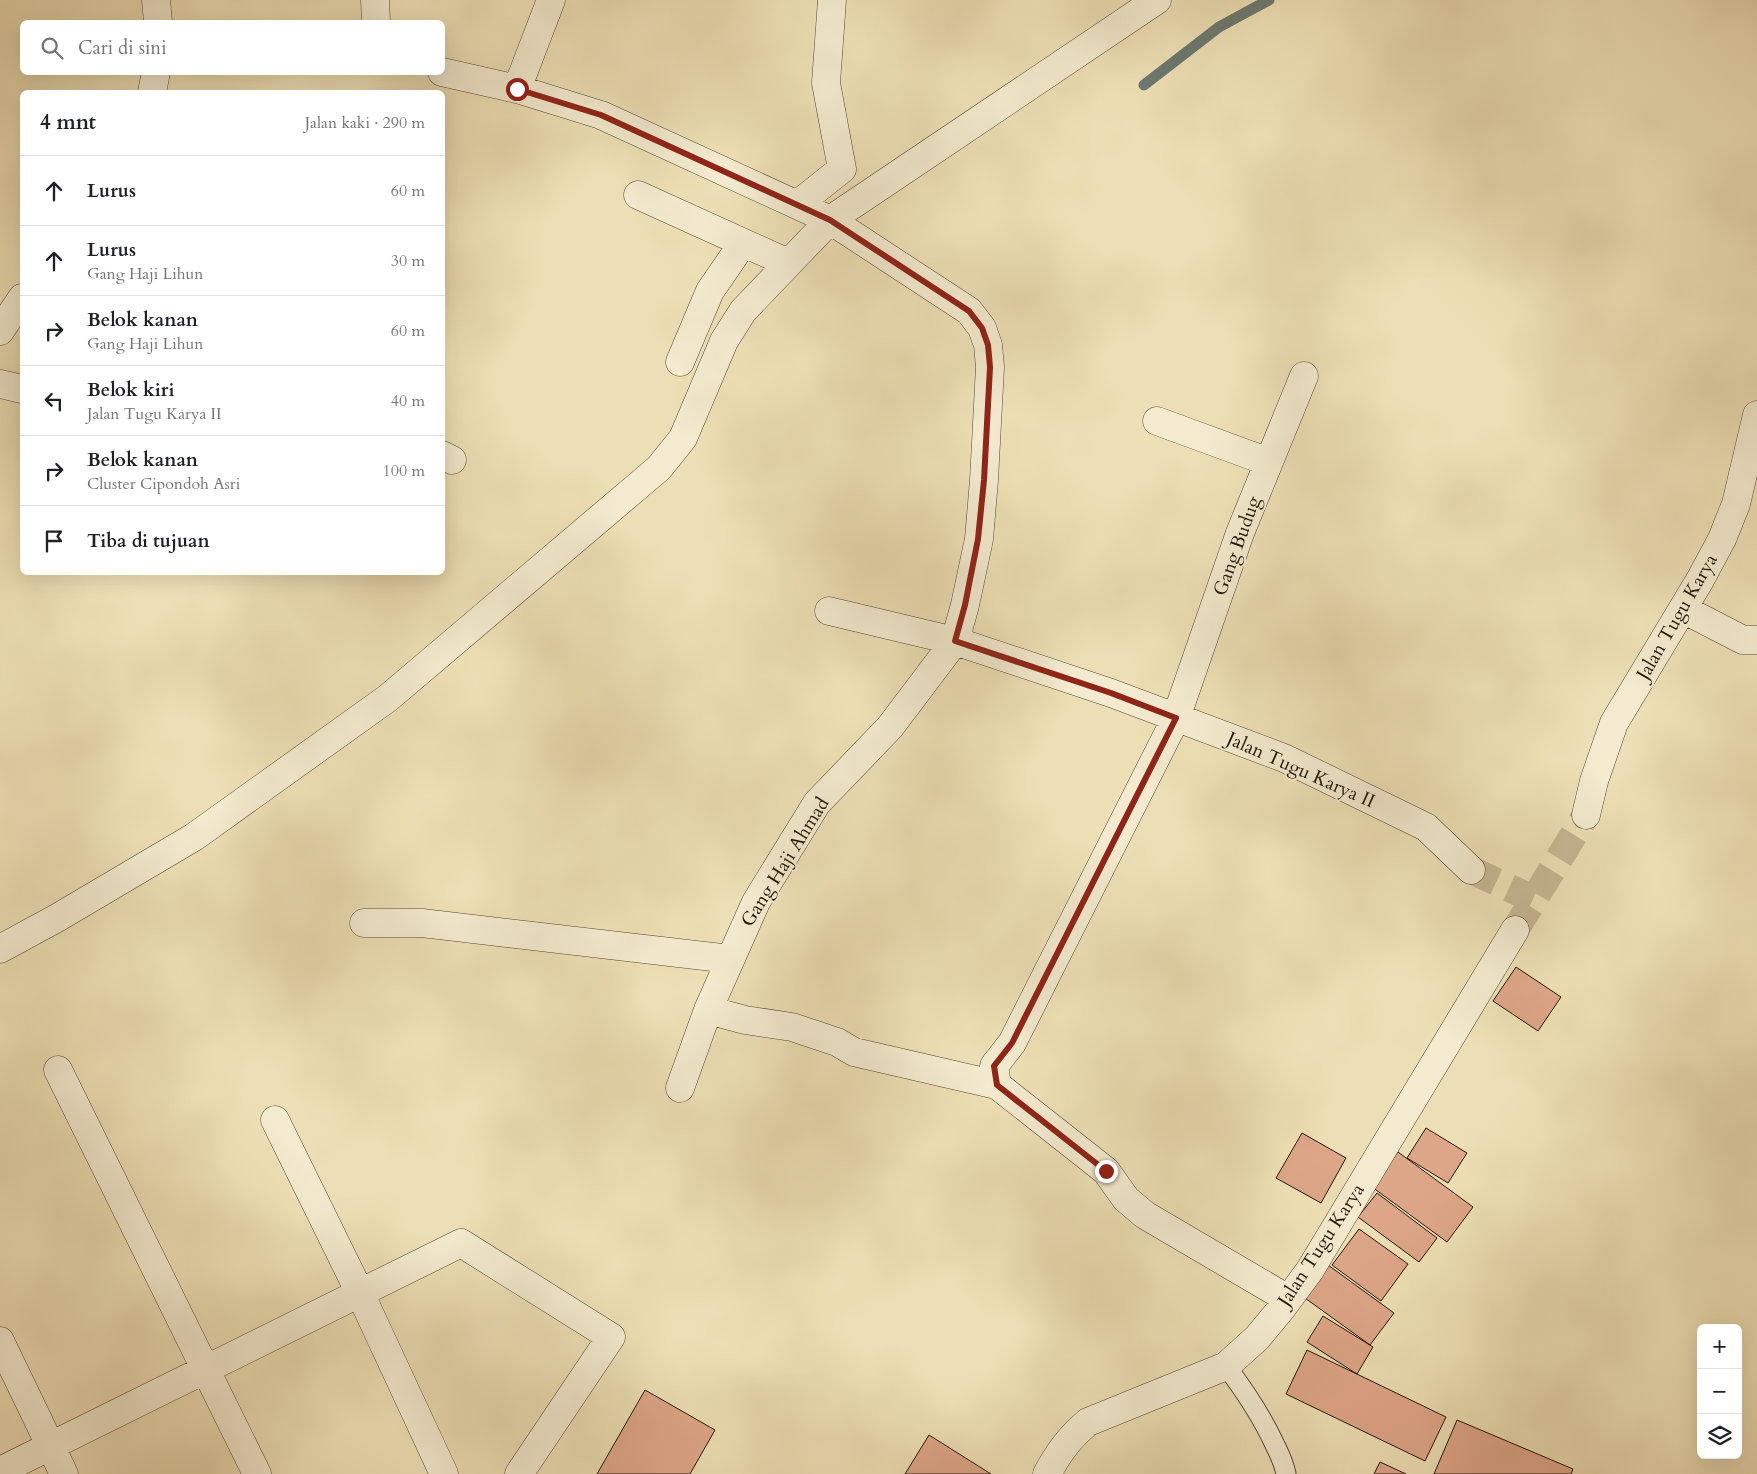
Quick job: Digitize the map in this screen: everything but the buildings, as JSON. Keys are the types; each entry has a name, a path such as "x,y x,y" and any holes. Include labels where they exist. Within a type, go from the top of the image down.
{"street":[{"path":"156,0 158,20"},
{"path":"375,0 376,20"},
{"path":"517,89 551,0"},
{"path":"798,204 842,168 826,83 832,0"},
{"path":"0,949 57,918 194,837 388,698 659,468 684,438 724,341 743,311 830,220 1157,0"},
{"path":"445,73 517,89 601,115 798,204 830,220 969,311 982,328 988,345 990,367 984,480 978,539 965,605 955,641"},
{"path":"152,90 155,75"},
{"path":"638,195 788,263"},
{"path":"680,362 710,291 743,243"},
{"path":"0,331 20,301"},
{"name":"Gang Budug","path":"997,1085 994,1066 1012,1043 1176,718 1240,533 1304,376"},
{"path":"0,384 20,389"},
{"name":"Jalan Tugu Karya","path":"1586,815 1594,781 1614,723 1700,580 1726,530 1736,504 1757,414"},
{"path":"1157,421 1269,462"},
{"path":"1683,609 1743,640 1757,640"},
{"name":"Jalan Tugu Karya II","path":"829,610 955,641 1111,693 1284,758 1426,827 1471,870"},
{"name":"Gang Haji Ahmad","path":"680,1088 708,1010 756,902 817,803 890,727 955,641"},
{"path":"364,923 422,923 730,959"},
{"name":"Jalan Tugu Karya","path":"1048,1474 1056,1456 1070,1437 1088,1422 1226,1366 1257,1338 1310,1270 1515,930"},
{"path":"708,1010 745,1020 792,1027 837,1042 854,1052 997,1085 1106,1171 1126,1199 1145,1216 1288,1299"},
{"path":"58,1070 257,1474"},
{"path":"275,1120 360,1293 444,1474"},
{"path":"0,1471 461,1243 611,1337 519,1474"},
{"path":"0,1341 64,1474"}],"lane":[{"path":"1226,1366 1241,1384 1264,1423 1285,1465 1286,1474"}],"waterway":[{"path":"1144,85 1219,27 1269,0"}],"tunnel":[{"path":"1515,930 1586,815"},
{"path":"1471,870 1533,899"}],"route":[{"path":"517,89 601,115 830,220 969,311 982,328 988,345 990,367 984,480 978,539 965,605 955,641 1111,693 1176,718 1012,1043 994,1066 997,1085 1106,1171"}]}
